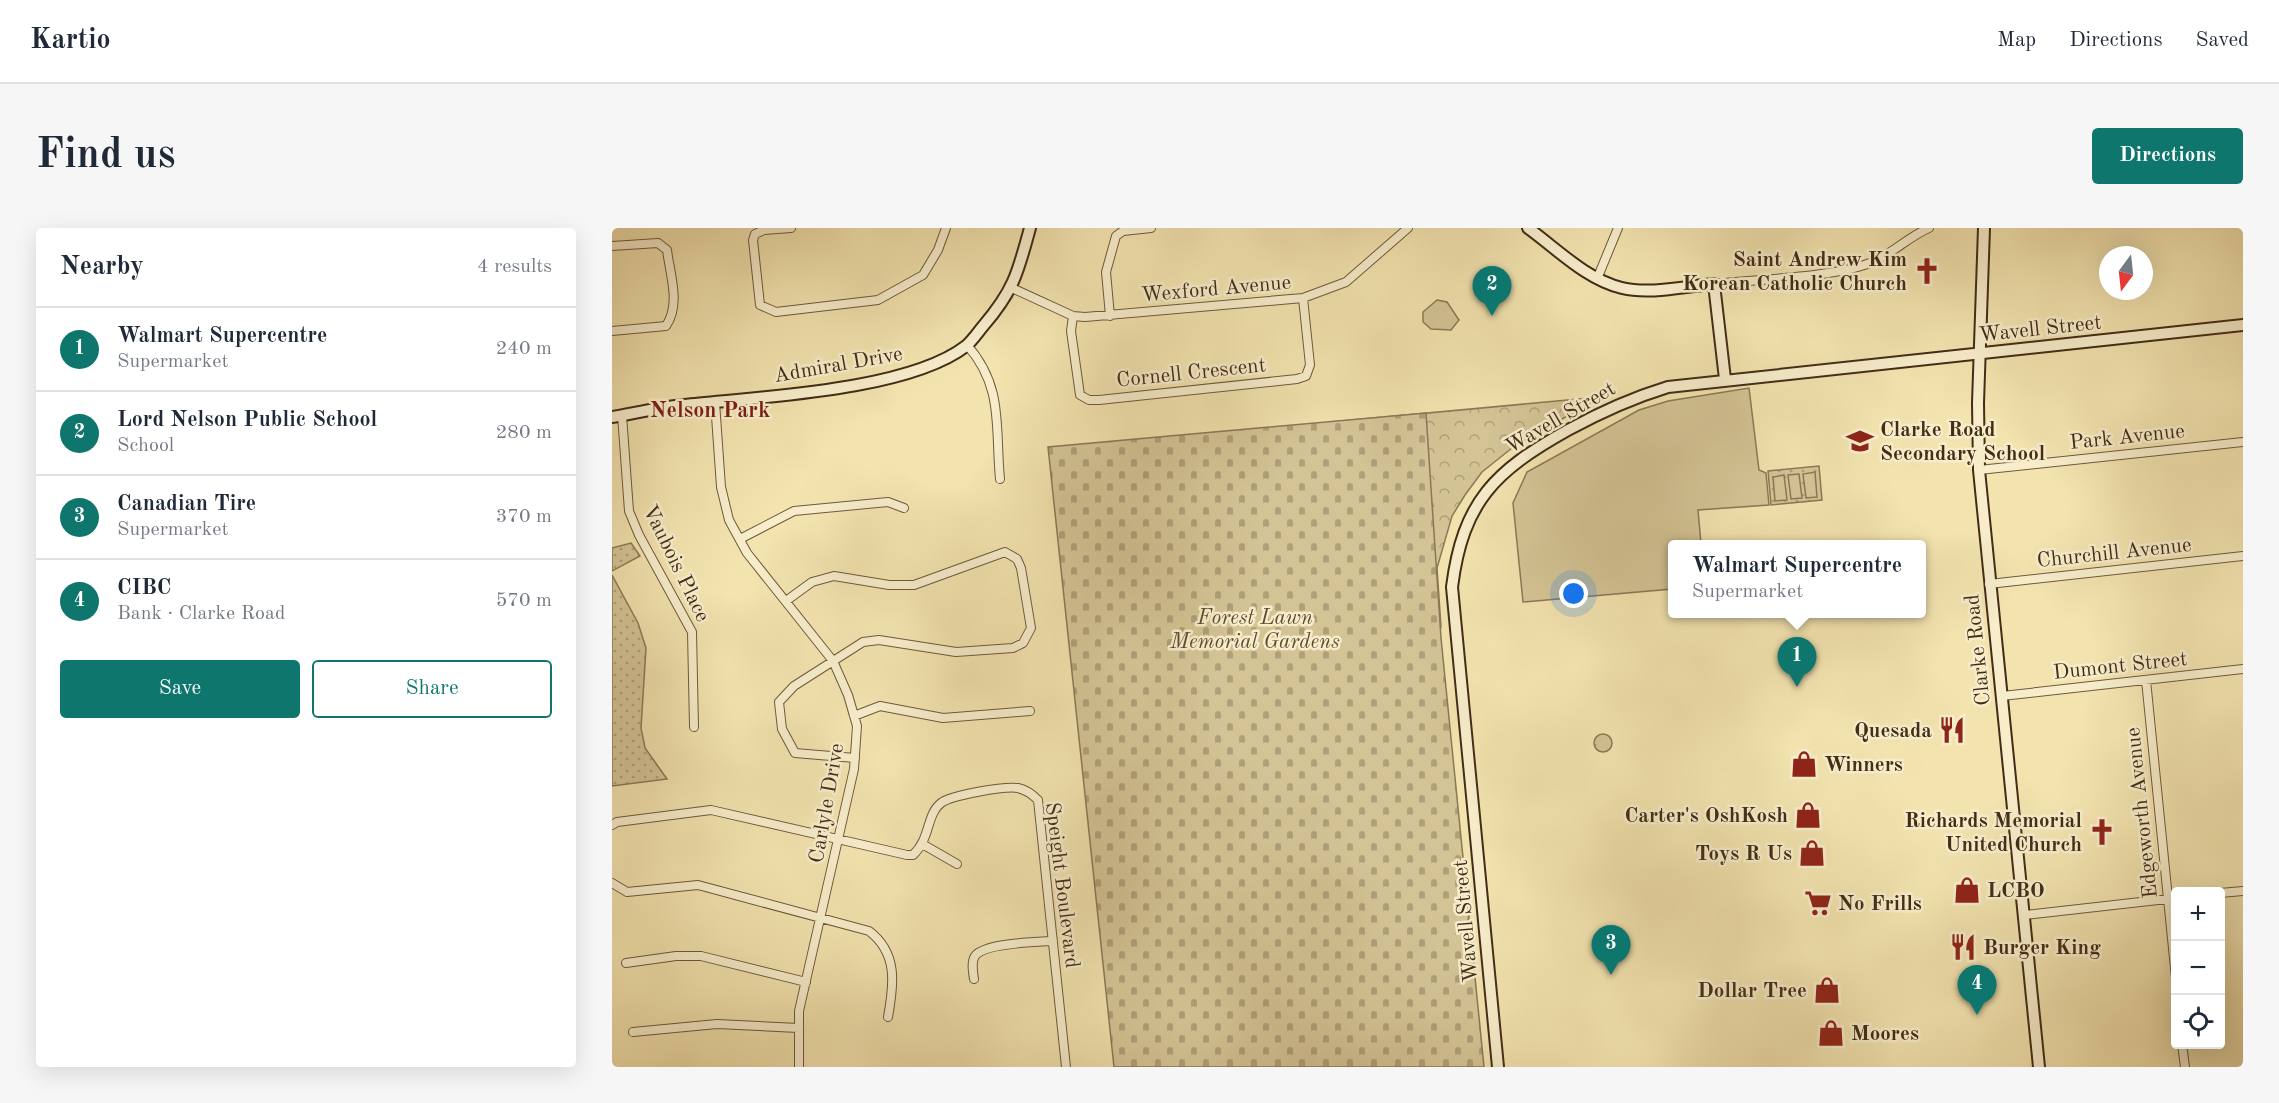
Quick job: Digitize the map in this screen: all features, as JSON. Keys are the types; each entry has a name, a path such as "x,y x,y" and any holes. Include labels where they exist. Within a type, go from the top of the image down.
{"street":[{"path":"790,228 764,230 755,234 753,240 760,304 776,312 878,300 887,296 923,275 938,250 946,228"},
{"name":"Admiral Drive","path":"617,416 894,378 933,364 967,345 1005,300 1012,288 1030,228"},
{"path":"1110,316 1106,272 1116,236 1123,231 1151,228"},
{"name":"Wexford Avenue","path":"1012,288 1073,316 1110,316 1303,298 1346,282 1408,228"},
{"path":"1528,228 1597,279 1622,289 1639,291 1844,270 1872,262 1913,235 1929,228"},
{"path":"1597,279 1615,241 1618,228"},
{"name":"Clarke Road","path":"1984,228 1979,355 1979,470 2039,1067"},
{"path":"612,246 658,243 666,250 674,301 673,315 666,326 612,331"},
{"path":"1714,284 1725,379"},
{"name":"Cornell Crescent","path":"1073,316 1071,331 1080,395 1089,400 1099,400 1297,379 1306,376 1310,366 1303,298"},
{"name":"Wavell Street","path":"1498,1067 1453,620 1452,586 1462,535 1474,509 1494,480 1518,460 1548,442 1633,397 1668,387 1725,379 1979,355 2243,325"},
{"path":"967,345 979,359 995,394 1000,479"},
{"name":"Carlyle Drive","path":"715,402 722,487 729,520 747,553 833,662 848,695 857,726 855,758 840,840 799,1011 799,1067"},
{"name":"Vaubois Place","path":"617,416 629,511 639,535 692,632 694,727"},
{"name":"Park Avenue","path":"1979,470 2243,442"},
{"path":"740,539 794,511 888,501 904,508"},
{"path":"786,601 812,582 834,576 889,585 914,585 1005,552 1017,559 1031,628 1023,644 1013,648 956,652 872,640 864,642 794,686 778,702 782,729 795,753 855,758"},
{"name":"Churchill Avenue","path":"1989,584 2243,556"},
{"name":"Dumont Street","path":"2002,696 2243,669"},
{"name":"Edgeworth Avenue","path":"2146,680 2171,898"},
{"path":"854,716 880,706 943,718 1030,711"},
{"name":"Speight Boulevard","path":"924,844 934,812 951,797 1017,788 1030,791 1038,800 1066,1067"},
{"path":"612,825 617,822 711,810 907,855 914,855 924,844 957,864"},
{"path":"612,883 614,887 627,892 698,885 869,931 881,941 890,956 893,979 888,1017"},
{"path":"2225,893 2243,891"},
{"path":"2025,915 2171,898"},
{"path":"974,979 973,961 976,954 987,947 1053,940"},
{"path":"626,963 676,956 701,956 806,981"},
{"path":"633,1032 717,1024 798,1028"},
{"path":"2183,1049 2185,1067"}],"green space":[{"path":"1437,300 1447,302 1459,320 1451,330 1431,329 1423,322 1423,312"},
{"path":"1749,388 1759,470 1766,473 1769,505 1698,510 1701,540 1668,540 1668,589 1523,602 1513,503 1527,472 1639,410 1668,401"},
{"path":"1600,397 1512,448 1482,472 1452,516 1437,568 1441,627 1412,630 1331,422"},
{"name":"Forest Lawn Memorial Gardens","path":"1426,413 1441,638 1484,1067 1114,1067 1048,447"},
{"path":"1819,466 1822,500 1771,505 1768,471"},
{"path":"1815,472 1817,497 1806,498 1803,474"},
{"path":"1799,474 1802,498 1791,499 1788,475"},
{"path":"1784,475 1787,500 1775,501 1773,477"},
{"path":"631,543 640,556 612,571 612,548"},
{"path":"612,575 638,623 646,648 641,728 645,748 667,779 612,786"},
{"path":"1603,734 1609,737 1612,743 1609,749 1603,752 1597,749 1594,743 1597,737"}],"place":[{"name":"Saint Andrew Kim Korean Catholic Church","path":"1927,271"},
{"name":"Lord Nelson Public School","path":"1492,316"},
{"name":"Clarke Road Secondary School","path":"1860,441"},
{"name":"Walmart Supercentre","path":"1797,687"},
{"name":"Quesada","path":"1952,730"},
{"name":"Winners","path":"1804,764"},
{"name":"Carter's OshKosh","path":"1808,815"},
{"name":"Richards Memorial United Church","path":"2102,832"},
{"name":"Toys R Us","path":"1812,853"},
{"name":"LCBO","path":"1967,890"},
{"name":"No Frills","path":"1818,903"},
{"name":"Burger King","path":"1963,947"},
{"name":"Canadian Tire","path":"1611,975"},
{"name":"Dollar Tree","path":"1827,990"},
{"name":"CIBC","path":"1977,1015"},
{"name":"Moores","path":"1831,1033"}],"district":[{"name":"Nelson Park","path":"710,409"}]}
